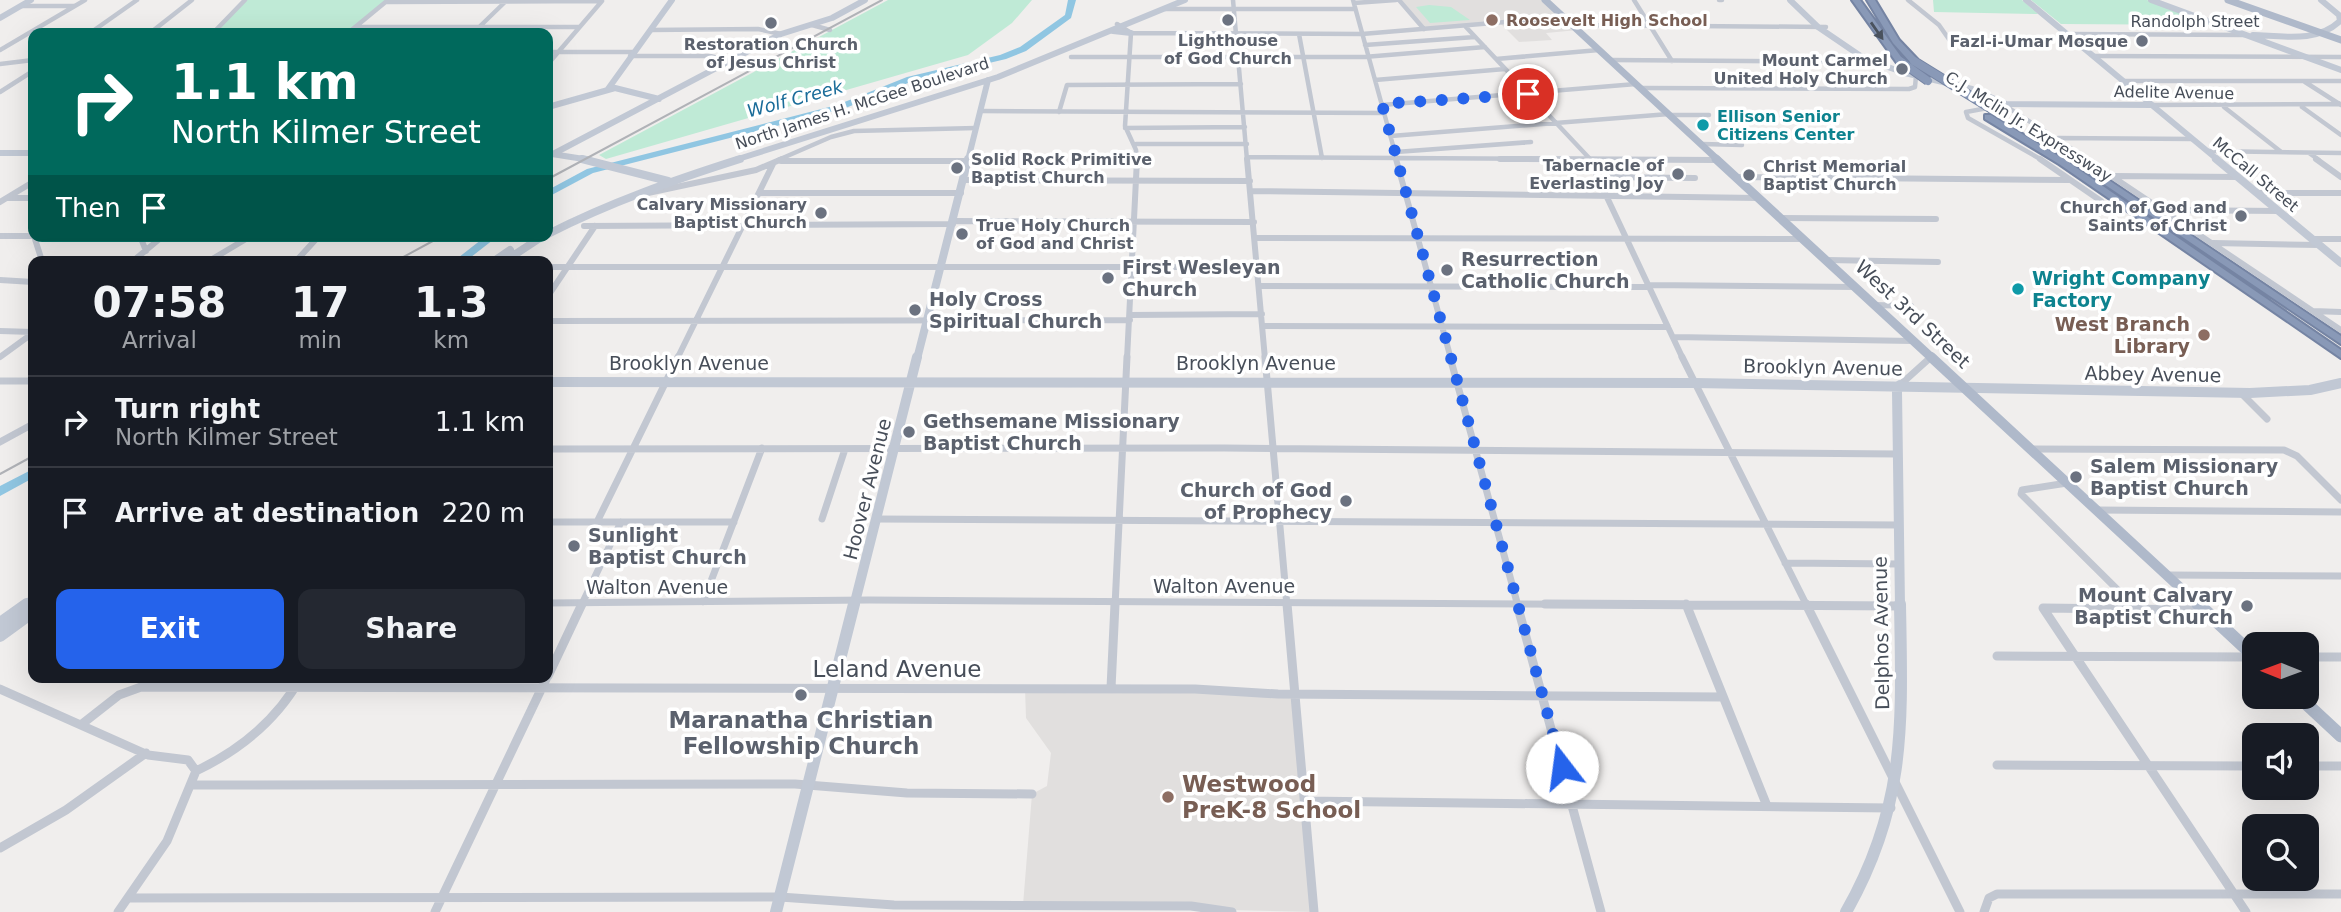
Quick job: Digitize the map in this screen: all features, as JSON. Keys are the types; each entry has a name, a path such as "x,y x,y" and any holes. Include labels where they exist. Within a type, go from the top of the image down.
{"highway":[{"name":"C.J. Mclin Jr. Expressway","path":"1856,0 1900,61 2055,157 2341,355"},
{"name":"C.J. Mclin Jr. Expressway","path":"1871,0 1896,41 1914,61 2059,149 2341,341"},
{"path":"2209,264 2238,277 2341,348"}],"main road":[{"name":"West 3rd Street","path":"1545,0 2242,646"},
{"path":"2228,0 2341,40"},
{"path":"2312,709 2341,736"}],"street":[{"path":"0,18 31,0"},
{"path":"38,28 85,0"},
{"path":"97,28 137,0"},
{"path":"156,28 192,0"},
{"path":"218,28 245,0"},
{"path":"608,89 672,0"},
{"path":"553,153 781,34 812,26 864,0"},
{"name":"North James H. McGee Boulevard","path":"553,231 603,206 668,181 970,86 1175,0"},
{"name":"North James H. McGee Boulevard","path":"553,225 659,178 986,78 1185,0"},
{"path":"1233,0 1314,912"},
{"path":"1294,0 1296,9"},
{"path":"1165,9 1296,9 1398,0 1424,29"},
{"path":"1634,0 1672,61"},
{"path":"1790,0 1818,27 1871,62 1972,89 2006,104 2341,330"},
{"path":"1799,0 1826,27 1884,66"},
{"path":"1908,0 1939,25 1953,45"},
{"name":"McCall Street","path":"2026,0 2341,263"},
{"path":"2151,0 2341,71"},
{"path":"2321,0 2337,13 2340,24 2321,33"},
{"path":"354,28 388,1 601,1"},
{"path":"553,57 601,1"},
{"path":"479,28 505,2"},
{"path":"1354,4 1408,194 1601,912"},
{"path":"21,6 75,6"},
{"path":"1109,32 1362,34 1564,18"},
{"path":"357,26 580,25"},
{"path":"1119,25 1130,33"},
{"path":"1572,25 1826,27"},
{"path":"812,26 830,30"},
{"path":"1465,26 1590,160 1600,177 1695,383 1960,912"},
{"path":"650,30 755,29 781,34"},
{"path":"1111,688 1136,181 1136,144 1125,128 1130,33"},
{"name":"Randolph Street","path":"2068,34 2321,33"},
{"path":"0,50 28,34"},
{"path":"1299,34 1322,158"},
{"path":"1366,45 1475,37"},
{"path":"1071,57 1369,57 1485,47"},
{"path":"1496,59 1599,50"},
{"path":"553,52 710,56 731,61"},
{"path":"2094,56 2341,57"},
{"path":"1611,60 1871,62"},
{"path":"0,64 28,61"},
{"path":"1375,80 1505,69"},
{"path":"0,92 28,74"},
{"path":"1382,104 1638,86 1909,89 1915,87 1916,76"},
{"name":"Hoover Avenue","path":"776,912 954,223 986,89 986,78"},
{"path":"2122,80 2341,81"},
{"path":"2305,81 2341,105"},
{"path":"1059,112 1065,86 1241,84"},
{"path":"970,86 986,89"},
{"path":"553,105 608,89 623,89 659,99"},
{"path":"2006,104 1971,110 1965,114 2101,201"},
{"name":"Adelite Avenue","path":"2006,104 2301,107 2341,105"},
{"path":"2223,106 2281,152"},
{"path":"2301,107 2341,135"},
{"path":"980,111 1385,113"},
{"path":"1391,135 1669,114 1709,115"},
{"path":"1125,128 1245,127"},
{"path":"646,194 733,176 776,162 831,137 854,131 976,128"},
{"path":"2057,138 2193,139"},
{"path":"1397,156 1531,142"},
{"path":"1136,144 1247,144"},
{"path":"1702,144 1742,145"},
{"path":"2207,151 2341,153"},
{"path":"2308,152 2341,177"},
{"path":"0,153 28,153"},
{"path":"553,156 599,162 668,181"},
{"path":"1248,157 1718,160"},
{"path":"776,162 969,161"},
{"path":"597,522 776,162"},
{"path":"2112,176 2238,177"},
{"path":"1600,177 1695,178"},
{"path":"1737,177 2070,180"},
{"path":"964,180 1250,181"},
{"path":"8,198 28,185"},
{"path":"1251,191 1759,198"},
{"path":"2257,192 2341,193"},
{"path":"760,193 961,193"},
{"path":"0,200 28,198"},
{"path":"2163,210 2279,211"},
{"path":"1781,218 1936,219"},
{"path":"584,226 1254,222"},
{"path":"553,289 595,226"},
{"path":"0,236 28,236"},
{"path":"1255,238 1804,239"},
{"path":"2213,243 2316,242 2341,239"},
{"path":"142,242 146,251"},
{"path":"140,256 156,242"},
{"path":"217,256 241,242"},
{"path":"301,256 313,242"},
{"path":"501,256 522,242"},
{"path":"513,256 534,242"},
{"path":"1827,260 1938,261"},
{"path":"553,267 1258,267"},
{"path":"0,280 28,282"},
{"path":"1260,286 1856,287"},
{"path":"1875,305 1911,306"},
{"path":"2312,311 2341,312"},
{"path":"553,321 1262,314"},
{"path":"1263,326 1668,327"},
{"path":"0,331 28,333"},
{"path":"0,357 28,337"},
{"path":"1673,337 1914,341"},
{"path":"1900,385 1931,357"},
{"name":"Brooklyn Avenue","path":"553,382 1126,380 1695,383 1964,388"},
{"path":"0,381 28,381"},
{"name":"Abbey Avenue","path":"1964,388 2240,393 2298,391 2341,383"},
{"name":"Delphos Avenue","path":"1846,912 1864,880 1891,808 1902,743 1897,454 1897,391 1900,385"},
{"path":"2240,393 2267,419"},
{"path":"0,442 28,427"},
{"path":"703,603 762,448"},
{"path":"553,449 1273,448 1897,454"},
{"path":"822,519 845,449"},
{"path":"2031,449 2289,451 2341,500"},
{"path":"2068,483 2022,490 2021,494 2137,609"},
{"path":"2096,510 2341,512"},
{"path":"877,519 1899,525"},
{"path":"553,522 734,522"},
{"path":"553,664 621,522"},
{"path":"1785,563 1899,564"},
{"path":"2167,575 2341,576"},
{"name":"Walton Avenue","path":"553,603 1115,601 1900,606"},
{"path":"0,623 28,603"},
{"path":"1686,604 1767,806"},
{"path":"2204,610 2043,607 2246,912"},
{"path":"0,636 28,616"},
{"path":"1997,656 2242,657"},
{"path":"2319,657 2341,657"},
{"path":"196,771 210,765 255,732 297,683"},
{"path":"435,912 544,683"},
{"name":"Leland Avenue","path":"82,724 119,695 141,687 1111,688 1295,693 1723,697"},
{"path":"0,689 145,753 188,760 196,771"},
{"path":"0,848 66,810 145,753"},
{"path":"1997,765 2242,766"},
{"path":"2319,766 2341,766"},
{"path":"118,912 167,841 196,771"},
{"path":"192,785 809,785 907,793 1032,794"},
{"path":"1304,801 1891,808"},
{"path":"1984,912 1989,898 1997,894 2341,894"},
{"path":"128,898 780,897 894,905 1100,909 1191,906 1232,912"}],"shaded area":[{"name":"Roosevelt High School","path":"1399,0 1545,0 1578,30 1546,33 1552,40 1519,42 1500,23 1424,29"},
{"name":"Westwood PreK-8 School","path":"1025,688 1295,693 1314,912 1023,905 1032,794 1047,786 1051,753 1026,718"}],"green space":[{"path":"245,0 389,0 354,28 218,28"},
{"path":"888,0 1032,0 1012,23 968,55 606,159 599,155"},
{"path":"1933,0 2022,0 2038,14 1934,12"},
{"path":"2031,0 2147,0 2214,25 2061,24"},
{"path":"1416,7 1451,7 1470,20 1430,23"}],"waterway":[{"name":"Wolf Creek","path":"553,191 590,171 840,107 910,79 1003,57 1023,49 1068,16 1072,0"},
{"name":"Wolf Creek","path":"466,256 485,242"},
{"name":"Wolf Creek","path":"0,492 28,476"}],"railway":[{"path":"553,176 882,0"},
{"path":"405,256 431,242"},
{"path":"0,474 28,459"}],"place":[{"name":"Lighthouse of God Church","path":"1228,20"},
{"name":"Roosevelt High School","path":"1492,20"},
{"name":"Restoration Church of Jesus Christ","path":"771,23"},
{"name":"Fazl-i-Umar Mosque","path":"2142,41"},
{"name":"Mount Carmel United Holy Church","path":"1902,69"},
{"name":"Ellison Senior Citizens Center","path":"1703,125"},
{"name":"Solid Rock Primitive Baptist Church","path":"957,168"},
{"name":"Tabernacle of Everlasting Joy","path":"1678,174"},
{"name":"Christ Memorial Baptist Church","path":"1749,175"},
{"name":"Calvary Missionary Baptist Church","path":"821,213"},
{"name":"Church of God and Saints of Christ","path":"2241,216"},
{"name":"True Holy Church of God and Christ","path":"962,234"},
{"name":"Resurrection Catholic Church","path":"1447,270"},
{"name":"First Wesleyan Church","path":"1108,278"},
{"name":"Wright Company Factory","path":"2018,289"},
{"name":"Holy Cross Spiritual Church","path":"915,310"},
{"name":"West Branch Library","path":"2204,335"},
{"name":"Gethsemane Missionary Baptist Church","path":"909,432"},
{"name":"Salem Missionary Baptist Church","path":"2076,477"},
{"name":"Church of God of Prophecy","path":"1346,501"},
{"name":"Sunlight Baptist Church","path":"574,546"},
{"name":"Mount Calvary Baptist Church","path":"2247,606"},
{"name":"Maranatha Christian Fellowship Church","path":"801,695"},
{"name":"Westwood PreK-8 School","path":"1168,797"}],"route":[{"path":"1528,94 1382,104 1562,767"}]}
